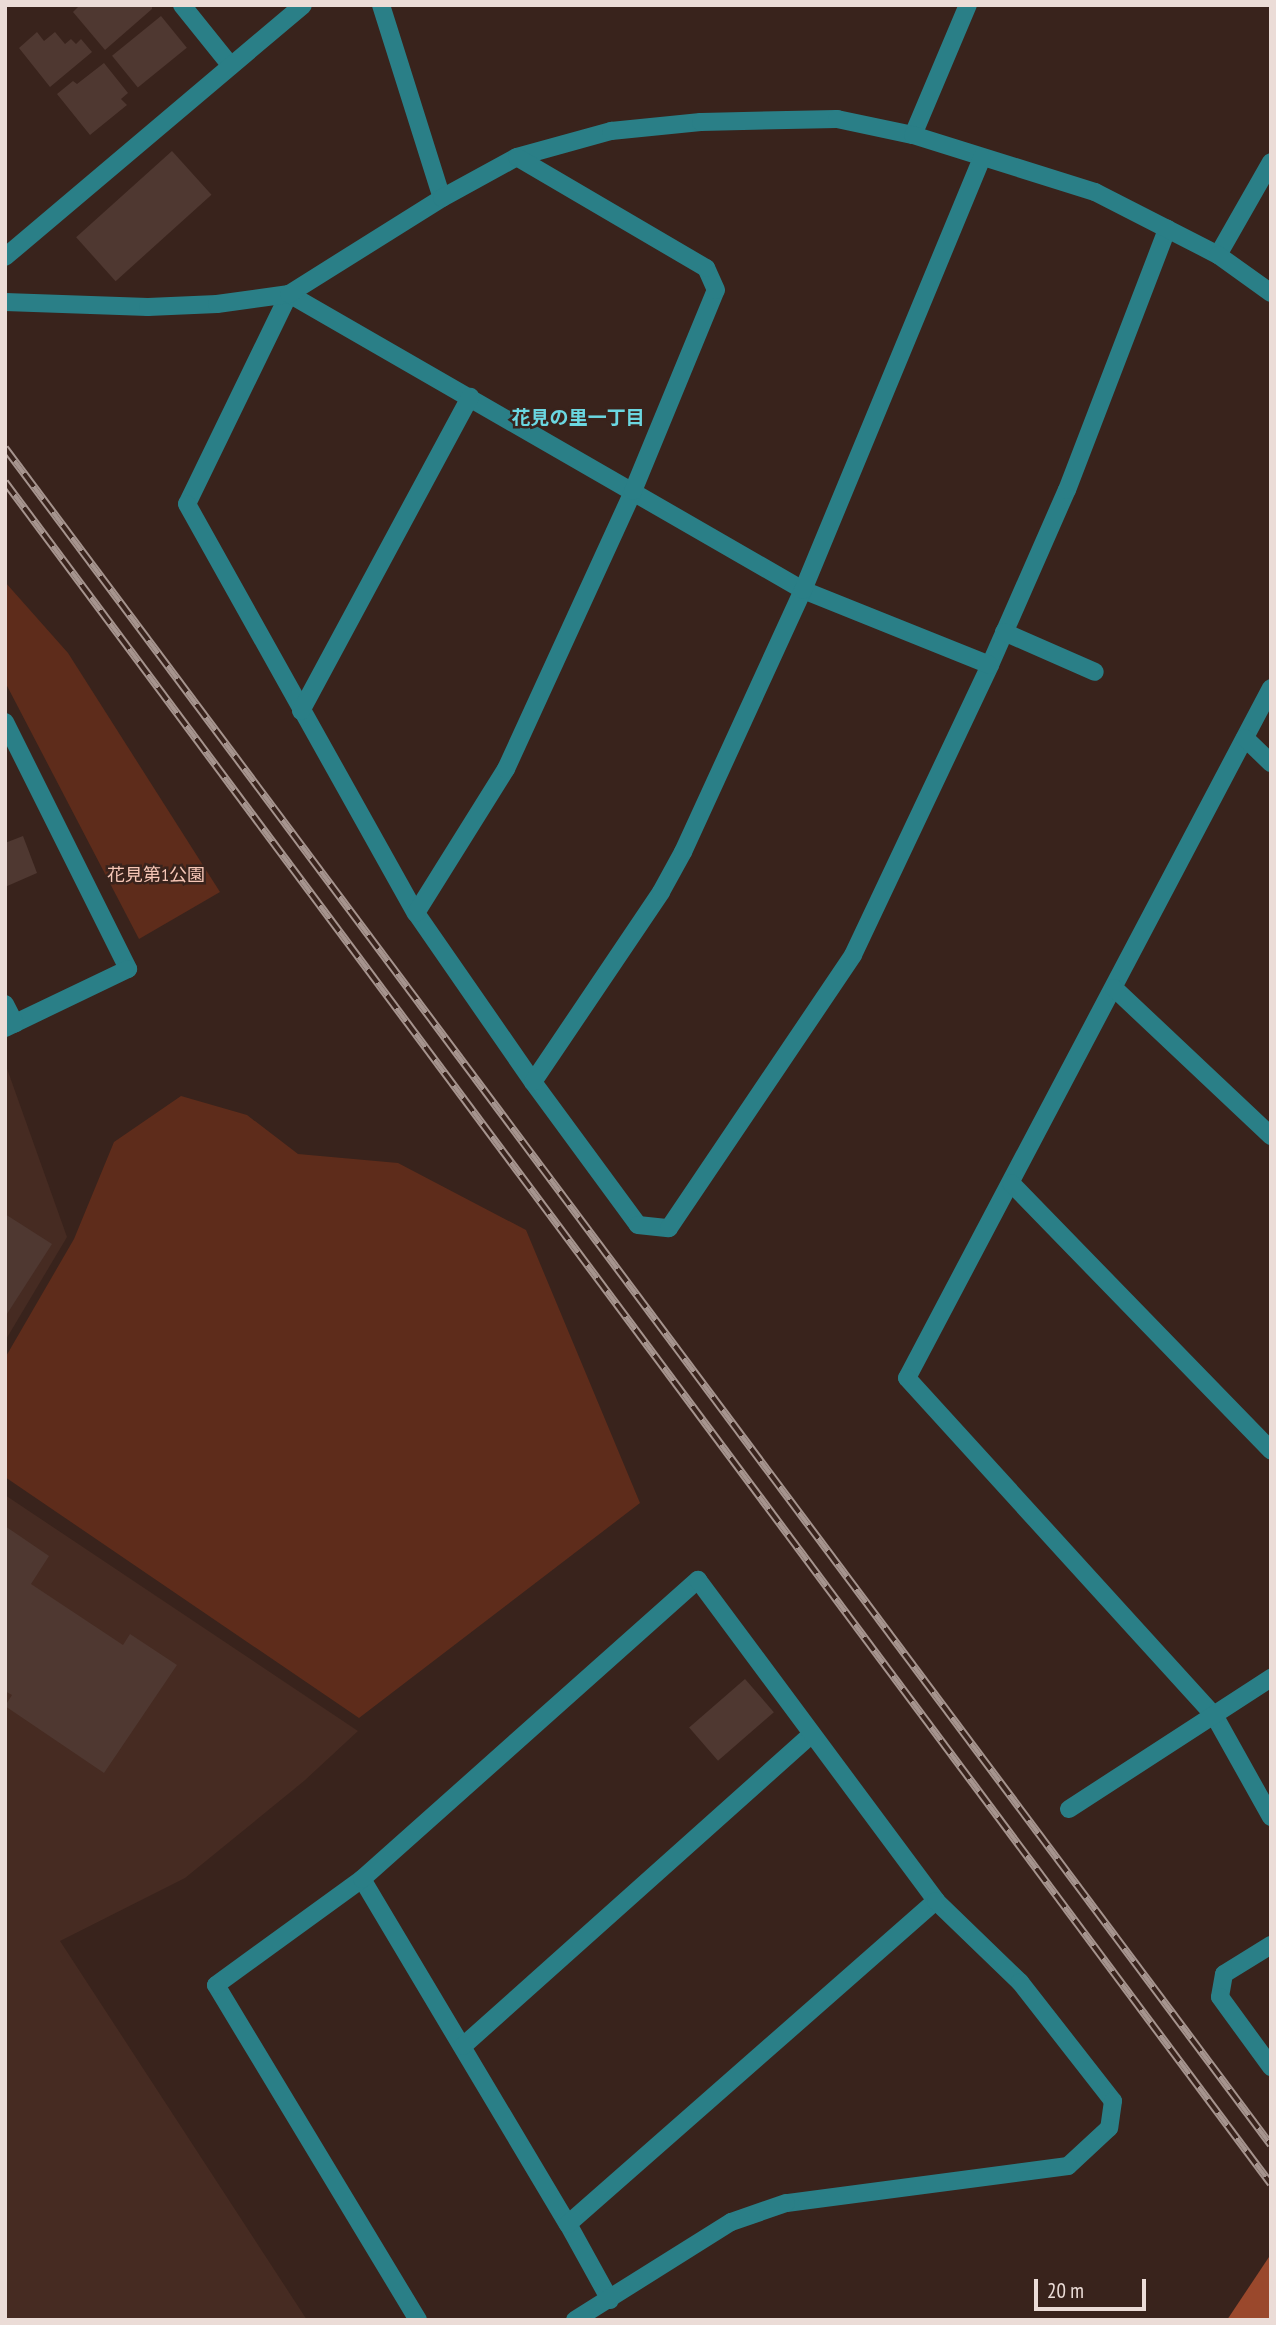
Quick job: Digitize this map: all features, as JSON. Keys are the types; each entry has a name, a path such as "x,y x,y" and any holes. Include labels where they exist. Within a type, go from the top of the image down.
{"street":[{"path":"182,5 231,66"},
{"path":"5,257 303,5"},
{"path":"381,5 442,198"},
{"path":"913,135 968,5"},
{"path":"5,302 148,307 218,304 289,295 442,198 517,156 611,131 701,122 837,119 913,135 1094,192 1218,255 1271,293"},
{"path":"416,914 506,769 633,491 716,290 706,268 517,156"},
{"path":"533,1082 661,892 683,852 803,590 982,158"},
{"path":"1218,255 1271,162"},
{"path":"289,295 187,504 416,914 533,1082 638,1224 669,1228 853,955 990,665 1067,490 1167,229"},
{"path":"289,295 803,590 990,665"},
{"path":"301,711 470,397"},
{"path":"1004,632 1095,672"},
{"path":"1271,688 906,1378 1214,1715 1271,1817"},
{"path":"5,722 128,969 10,1026 5,1004"},
{"path":"1245,738 1271,763"},
{"path":"1114,988 1271,1136"},
{"path":"1011,1183 1271,1450"},
{"path":"418,2320 216,1985 362,1879 698,1580 936,1901 1020,1982 1113,2101 1109,2128 1068,2166 786,2203 731,2222 575,2320"},
{"path":"1069,1809 1271,1678"},
{"path":"463,2046 812,1734"},
{"path":"362,1879 568,2224 610,2300"},
{"path":"568,2224 936,1901"},
{"path":"1271,1945 1224,1974 1220,1997 1271,2067"}],"shaded area":[{"path":"5,1063 67,1237 5,1341"},
{"path":"5,1495 358,1731 304,1781 185,1878 60,1941 307,2320 5,2320"},
{"path":"1271,2254 1271,2320 1227,2320"}],"green space":[{"name":"花見第1公園","path":"5,582 68,653 220,892 139,939 5,682"},
{"path":"181,1096 247,1115 298,1154 398,1163 526,1230 640,1503 359,1718 5,1477 5,1358 74,1239 114,1142"}],"building":[{"path":"80,5 152,5 152,9 105,50 73,12"},
{"path":"161,16 187,48 138,88 112,56"},
{"path":"37,32 44,41 55,32 65,44 71,39 76,44 81,39 92,52 50,87 19,48"},
{"path":"104,63 128,93 121,99 127,105 90,135 57,94 73,81 77,84"},
{"path":"172,151 211,195 116,281 76,237"},
{"path":"23,836 37,873 5,887 5,843"},
{"path":"5,1214 52,1244 5,1317"},
{"path":"5,1526 49,1556 31,1584 123,1645 130,1634 177,1665 104,1773 5,1706 12,1695 5,1691"},
{"path":"745,1679 774,1712 718,1761 689,1728"}],"railway":[{"path":"5,448 1271,2145"},
{"path":"5,482 1271,2184"}],"district":[{"name":"花見の里一丁目","path":"578,418"}]}
